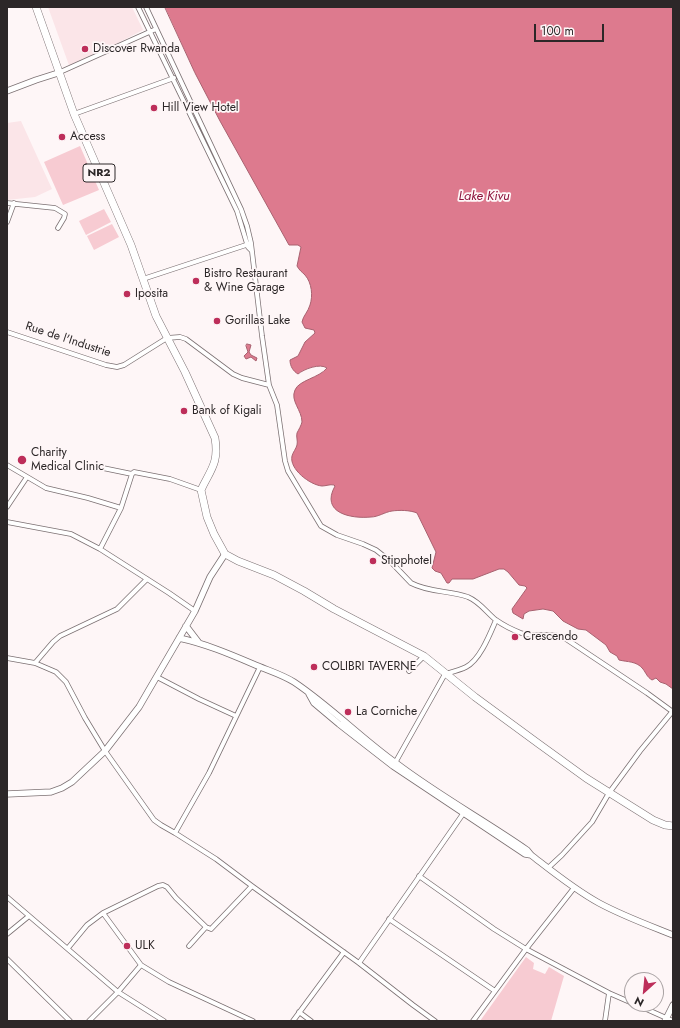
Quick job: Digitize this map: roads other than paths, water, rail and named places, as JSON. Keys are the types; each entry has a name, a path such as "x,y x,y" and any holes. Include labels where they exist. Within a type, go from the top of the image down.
{"highway":[{"name":"NR2","path":"36,7 58,74 92,160 111,197 156,316 167,338"},
{"path":"167,338 186,372 215,438 217,449 216,460 213,469 201,490 214,534 225,554 238,561 274,575 334,609 424,656 496,714 609,792 653,820 665,825 673,826"}],"street":[{"path":"138,7 173,79 224,174 245,227 251,250 269,385 277,406 285,461 288,471 321,526 336,535 376,550 390,561 411,583 431,591 467,597 480,603 496,620 520,633 527,635 555,634 563,637 673,712 640,750 609,792 592,822 548,868"},
{"path":"146,7 178,77 219,176 239,210"},
{"path":"7,91 36,80 58,74 156,29"},
{"path":"74,114 178,77"},
{"path":"219,176 224,174"},
{"path":"7,203 55,208 65,214 58,228"},
{"path":"7,222 14,203"},
{"path":"143,279 249,244"},
{"name":"Rue de l'Industrie","path":"7,332 106,365 116,366 124,365 167,338"},
{"path":"167,338 180,337 186,339 232,374 269,385"},
{"path":"7,464 46,488 121,508"},
{"path":"98,467 132,474 134,472 170,479 201,490"},
{"path":"100,549 121,508 132,474"},
{"path":"7,507 27,477"},
{"path":"7,522 71,534 100,549 195,611"},
{"path":"7,794 50,792 62,788 72,782 105,751 139,707 195,611 210,577 225,554"},
{"path":"36,663 53,642 60,636 117,609 148,579"},
{"path":"394,765 445,674 466,667 470,664 478,655 496,620"},
{"path":"186,626 199,643"},
{"path":"179,638 199,643 282,675 294,682 315,697 340,722 394,765 506,839 527,850 531,855 574,888 598,903 673,935"},
{"path":"409,671 424,656"},
{"path":"7,658 36,663 56,672 66,682 105,751 154,820 216,859 359,963 435,1021"},
{"path":"175,833 209,773 260,667"},
{"path":"157,677 198,699 236,716"},
{"path":"359,963 464,812"},
{"path":"419,876 494,929 609,993 624,999"},
{"path":"68,948 87,925 103,913 163,885 167,887 176,898 206,927 211,929 252,886"},
{"path":"473,1021 526,948 574,888"},
{"path":"7,896 118,992 164,1021"},
{"path":"103,913 141,965 170,982 253,1021"},
{"path":"7,934 29,916"},
{"path":"390,919 495,991"},
{"path":"189,946 206,927"},
{"path":"293,1021 344,952"},
{"path":"7,959 70,1021"},
{"path":"89,1021 118,992 141,965"},
{"path":"605,1021 609,993"},
{"path":"666,1019 673,1005"},
{"path":"299,1012 310,1021"},
{"path":"652,1012 673,1021"}],"water":[{"name":"Lake Kivu","path":"165,7 673,7 673,689 656,678 652,680 650,679 638,664 619,660 617,656 610,652 606,645 586,630 578,629 563,621 553,611 543,609 529,611 524,614 523,619 513,613 512,609 527,588 519,585 504,569 499,569 473,579 452,579 449,583 447,583 441,573 432,568 436,552 417,513 398,510 374,517 355,517 347,515 340,512 331,503 331,495 335,486 334,485 317,485 301,476 297,471 292,461 292,456 297,445 297,433 302,422 294,398 295,390 301,384 327,368 320,366 312,367 298,374 293,370 290,360 298,356 305,342 315,333 314,330 305,328 302,322 310,305 312,294 307,278 297,266 301,247 298,245 289,245 220,121 195,73"},
{"path":"247,344 251,345 249,352 257,358 256,361 251,357 246,359 244,356 248,352 246,346"}],"place":[{"name":"Discover Rwanda","path":"85,49"},
{"name":"Hill View Hotel","path":"154,108"},
{"name":"Access","path":"62,137"},
{"name":"Bistro Restaurant & Wine Garage","path":"196,281"},
{"name":"Iposita","path":"127,294"},
{"name":"Gorillas Lake","path":"217,321"},
{"name":"Bank of Kigali","path":"184,411"},
{"name":"Charity Medical Clinic","path":"22,460"},
{"name":"Stipphotel","path":"373,561"},
{"name":"Crescendo","path":"515,637"},
{"name":"COLIBRI TAVERNE","path":"314,667"},
{"name":"La Corniche","path":"348,712"},
{"name":"ULK","path":"127,946"}]}
